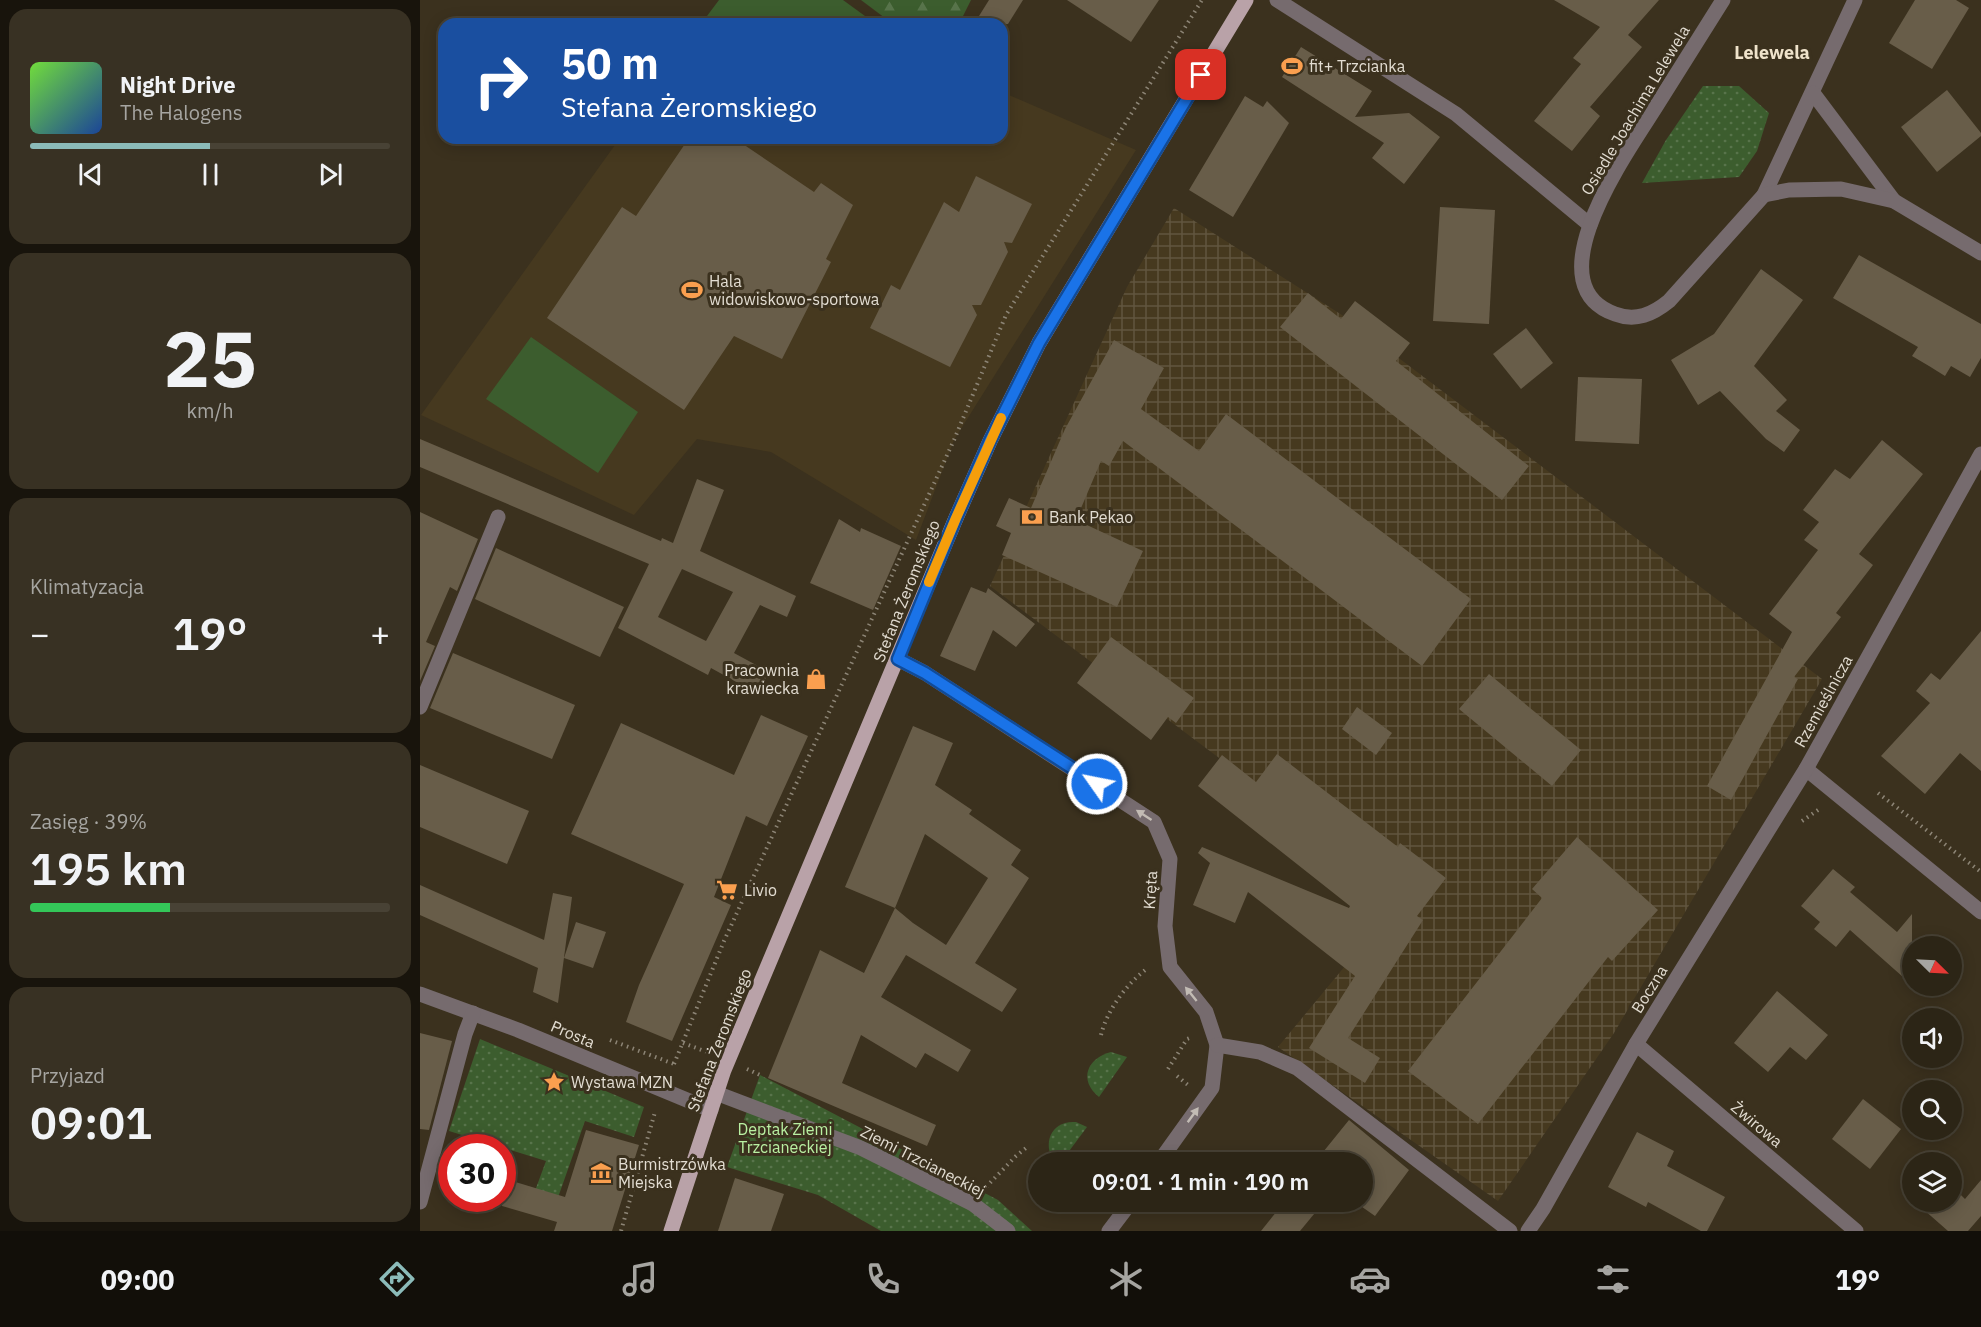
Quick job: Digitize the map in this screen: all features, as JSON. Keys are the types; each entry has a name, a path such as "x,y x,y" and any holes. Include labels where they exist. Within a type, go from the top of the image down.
{"main road":[{"name":"Stefana Żeromskiego","path":"671,1231 724,1070 990,441 1039,343 1246,0"}],"street":[{"path":"1277,0 1456,114 1590,225"},
{"name":"Osiedle Joachima Lelewela","path":"1723,0 1607,186 1590,225 1581,269 1584,284 1591,297 1612,314 1639,317 1654,312 1670,301 1764,195 1855,0"},
{"path":"1813,93 1894,201"},
{"path":"1764,195 1789,190 1840,189 1894,201 1981,253"},
{"name":"Rzemieślnicza","path":"1981,454 1806,769 1981,912"},
{"path":"420,707 498,517"},
{"name":"Kręta","path":"898,659 925,673 1154,822 1170,859 1165,926 1170,967 1206,1012 1217,1045 1212,1088 1166,1152"},
{"name":"Boczna","path":"1528,1231 1543,1209 1636,1044 1806,769"},
{"name":"Prosta","path":"420,994 518,1030 711,1110"},
{"path":"420,1202 472,1014"},
{"name":"Żwirowa","path":"1636,1044 1856,1231"},
{"path":"1217,1045 1260,1052 1297,1068 1510,1231"},
{"name":"Ziemi Trzcianeckiej","path":"716,1093 861,1148 973,1204 1008,1231"},
{"path":"1109,1231 1123,1212"}],"path":[{"path":"674,1064 724,941 954,440 1006,315 1202,0"},
{"path":"1878,793 1981,872"},
{"path":"1101,1035 1108,1014 1139,974 1148,968"},
{"path":"1168,1069 1187,1039 1196,1035"},
{"path":"1177,1076 1191,1088"},
{"path":"621,1231 656,1112"},
{"path":"973,1204 995,1177 1026,1148"}],"shaded area":[{"path":"1008,95 1136,150 954,440 916,540 771,452 697,439 634,515 421,415 616,144 1008,144"},
{"path":"1174,208 1342,315 1822,679 1614,1033 1498,1201 1278,1047 1403,896 990,586 1127,287"}],"green space":[{"path":"719,0 843,0 868,18 706,18"},
{"path":"861,0 971,0 962,18 885,18"},
{"path":"1703,86 1739,86 1769,113 1757,151 1739,177 1642,183 1666,140"},
{"path":"531,337 638,412 598,473 486,399"},
{"path":"480,1039 644,1107 634,1137 585,1121 555,1206 532,1199 546,1161 516,1152 516,1134 459,1134 449,1131"},
{"path":"1111,1052 1127,1057 1099,1097 1089,1084 1088,1070 1096,1059"},
{"name":"Deptak Ziemi Trzcianeckiej","path":"760,1075 998,1200 1032,1231 881,1231 818,1195 727,1167"},
{"path":"1067,1122 1076,1122 1087,1127 1068,1152 1050,1152 1051,1134"}],"building":[{"path":"989,0 1023,0 1008,24 1008,18 978,18"},
{"path":"1067,0 1159,0 1131,42"},
{"path":"1554,0 1659,0 1628,35 1642,47 1590,107 1600,116 1572,151 1534,121 1581,64 1573,58 1600,27"},
{"path":"1915,0 1956,0 1969,8 1932,69 1889,43"},
{"path":"1301,47 1372,91 1355,117 1409,113 1440,137 1404,184 1372,158 1384,143 1282,77"},
{"path":"1947,90 1981,136 1937,172 1901,127"},
{"path":"1245,96 1263,107 1267,101 1289,123 1233,217 1189,190"},
{"name":"Hala widowiskowo-sportowa","path":"685,144 743,144 814,192 821,183 853,205 826,259 831,262 782,359 734,336 684,410 547,318 622,207 636,216"},
{"path":"976,176 1032,204 1012,243 1004,242 1008,252 981,305 972,305 977,315 950,367 870,328 891,285 900,290 944,202 959,212"},
{"path":"1440,207 1495,210 1489,324 1433,321"},
{"path":"1859,255 1981,324 1981,358 1970,377 1951,366 1945,376 1912,356 1918,347 1833,298"},
{"path":"1761,269 1803,300 1754,366 1787,400 1776,411 1800,430 1784,452 1766,439 1720,391 1698,405 1671,360 1714,334"},
{"path":"1308,293 1341,319 1355,301 1410,343 1396,361 1529,466 1502,500 1280,327"},
{"path":"1526,328 1553,363 1521,389 1493,354"},
{"path":"1114,340 1164,368 1141,409 1199,451 1226,414 1471,599 1422,666 1123,441 1109,466 1101,461 1076,520 1143,551 1117,607 1002,555 1011,533 996,526 1009,498 1031,508 1065,429"},
{"path":"1578,377 1642,379 1639,444 1575,441"},
{"path":"420,439 661,541 662,538 673,543 697,479 724,490 700,551 796,596 787,617 760,605 734,653 769,672 758,694 711,668 708,675 618,628 649,564 420,467","holes":["682,569 733,592 706,641 658,617"]},
{"path":"1882,440 1923,474 1859,554 1873,565 1836,613 1841,617 1794,677 1798,679 1731,800 1707,786 1792,632 1769,614 1818,550 1804,540 1819,522 1803,510 1835,469 1850,479"},
{"path":"420,512 478,539 457,591 450,587 426,642 435,646 420,681"},
{"path":"839,519 860,532 861,528 901,546 873,610 810,583"},
{"path":"496,548 624,607 600,657 475,599"},
{"path":"971,587 986,593 988,588 1035,624 1016,647 993,630 975,671 940,656"},
{"path":"1981,631 1981,771 1960,753 1925,794 1881,756 1930,703 1916,691 1931,673 1940,680"},
{"path":"1111,637 1194,698 1176,723 1168,717 1151,740 1077,683"},
{"path":"453,653 575,705 552,759 430,708"},
{"path":"1489,674 1581,750 1552,786 1459,709"},
{"path":"1357,707 1392,733 1376,755 1342,729"},
{"path":"761,715 808,736 767,826 746,816 714,897 731,905 672,1041 626,1022 639,985 684,884 571,834 621,723 734,775"},
{"path":"913,726 953,743 935,785 972,810 969,814 1021,850 1011,865 1029,878 975,963 1017,989 1002,1012 906,955 881,997 971,1050 958,1072 925,1053 916,1068 861,1035 842,1083 936,1125 927,1146 768,1078 820,950 864,973 895,908 845,887","holes":["925,834 988,878 946,945 895,908"]},
{"path":"1277,754 1398,847 1400,843 1446,878 1417,916 1423,920 1348,1038 1380,1058 1365,1083 1309,1048 1355,976 1248,892 1235,923 1193,905 1210,863 1198,853 1202,847 1349,908 1350,906 1198,786 1222,755 1256,782"},
{"path":"420,765 529,811 507,864 420,827"},
{"path":"1577,837 1658,910 1612,961 1608,957 1478,1124 1408,1071 1542,898 1532,889"},
{"path":"1833,869 1855,887 1850,892 1897,932 1912,914 1912,936 1902,936 1902,976 1850,930 1836,947 1814,929 1820,922 1801,906"},
{"path":"420,885 544,940 553,893 572,897 558,1003 533,992 538,968 420,915"},
{"path":"576,922 606,932 593,968 564,958"},
{"path":"1777,991 1828,1035 1806,1060 1790,1047 1768,1072 1734,1043"},
{"path":"420,1033 452,1041 429,1130 420,1129"},
{"path":"1863,1099 1901,1129 1870,1169 1832,1139"},
{"path":"1349,1120 1409,1170 1375,1216 1369,1212 1373,1212 1373,1152 1323,1152"},
{"path":"586,1130 639,1145 612,1231 554,1231 557,1222 516,1210 516,1182 565,1197"},
{"path":"1637,1132 1674,1151 1667,1166 1725,1197 1707,1231 1701,1231 1648,1202 1646,1207 1608,1187"},
{"path":"735,1178 784,1194 771,1231 718,1231"},
{"path":"1981,1180 1981,1216 1968,1231 1948,1231 1926,1212 1962,1212 1962,1196 1965,1199"},
{"path":"1276,1212 1316,1212 1300,1231 1261,1231"}],"slow traffic":[{"path":"929,582 1001,418"}],"place":[{"name":"fit+ Trzcianka","path":"1292,66"},
{"name":"Hala widowiskowo-sportowa","path":"692,290"},
{"name":"Bank Pekao","path":"1032,517"},
{"name":"Pracownia krawiecka","path":"816,679"},
{"name":"Livio","path":"727,890"},
{"name":"Wystawa MZN","path":"554,1082"},
{"name":"Burmistrzówka Miejska","path":"601,1173"}],"district":[{"name":"Lelewela","path":"1772,53"}],"route":[{"path":"1097,784 925,673 898,659 990,441 1039,343 1201,75"}]}
